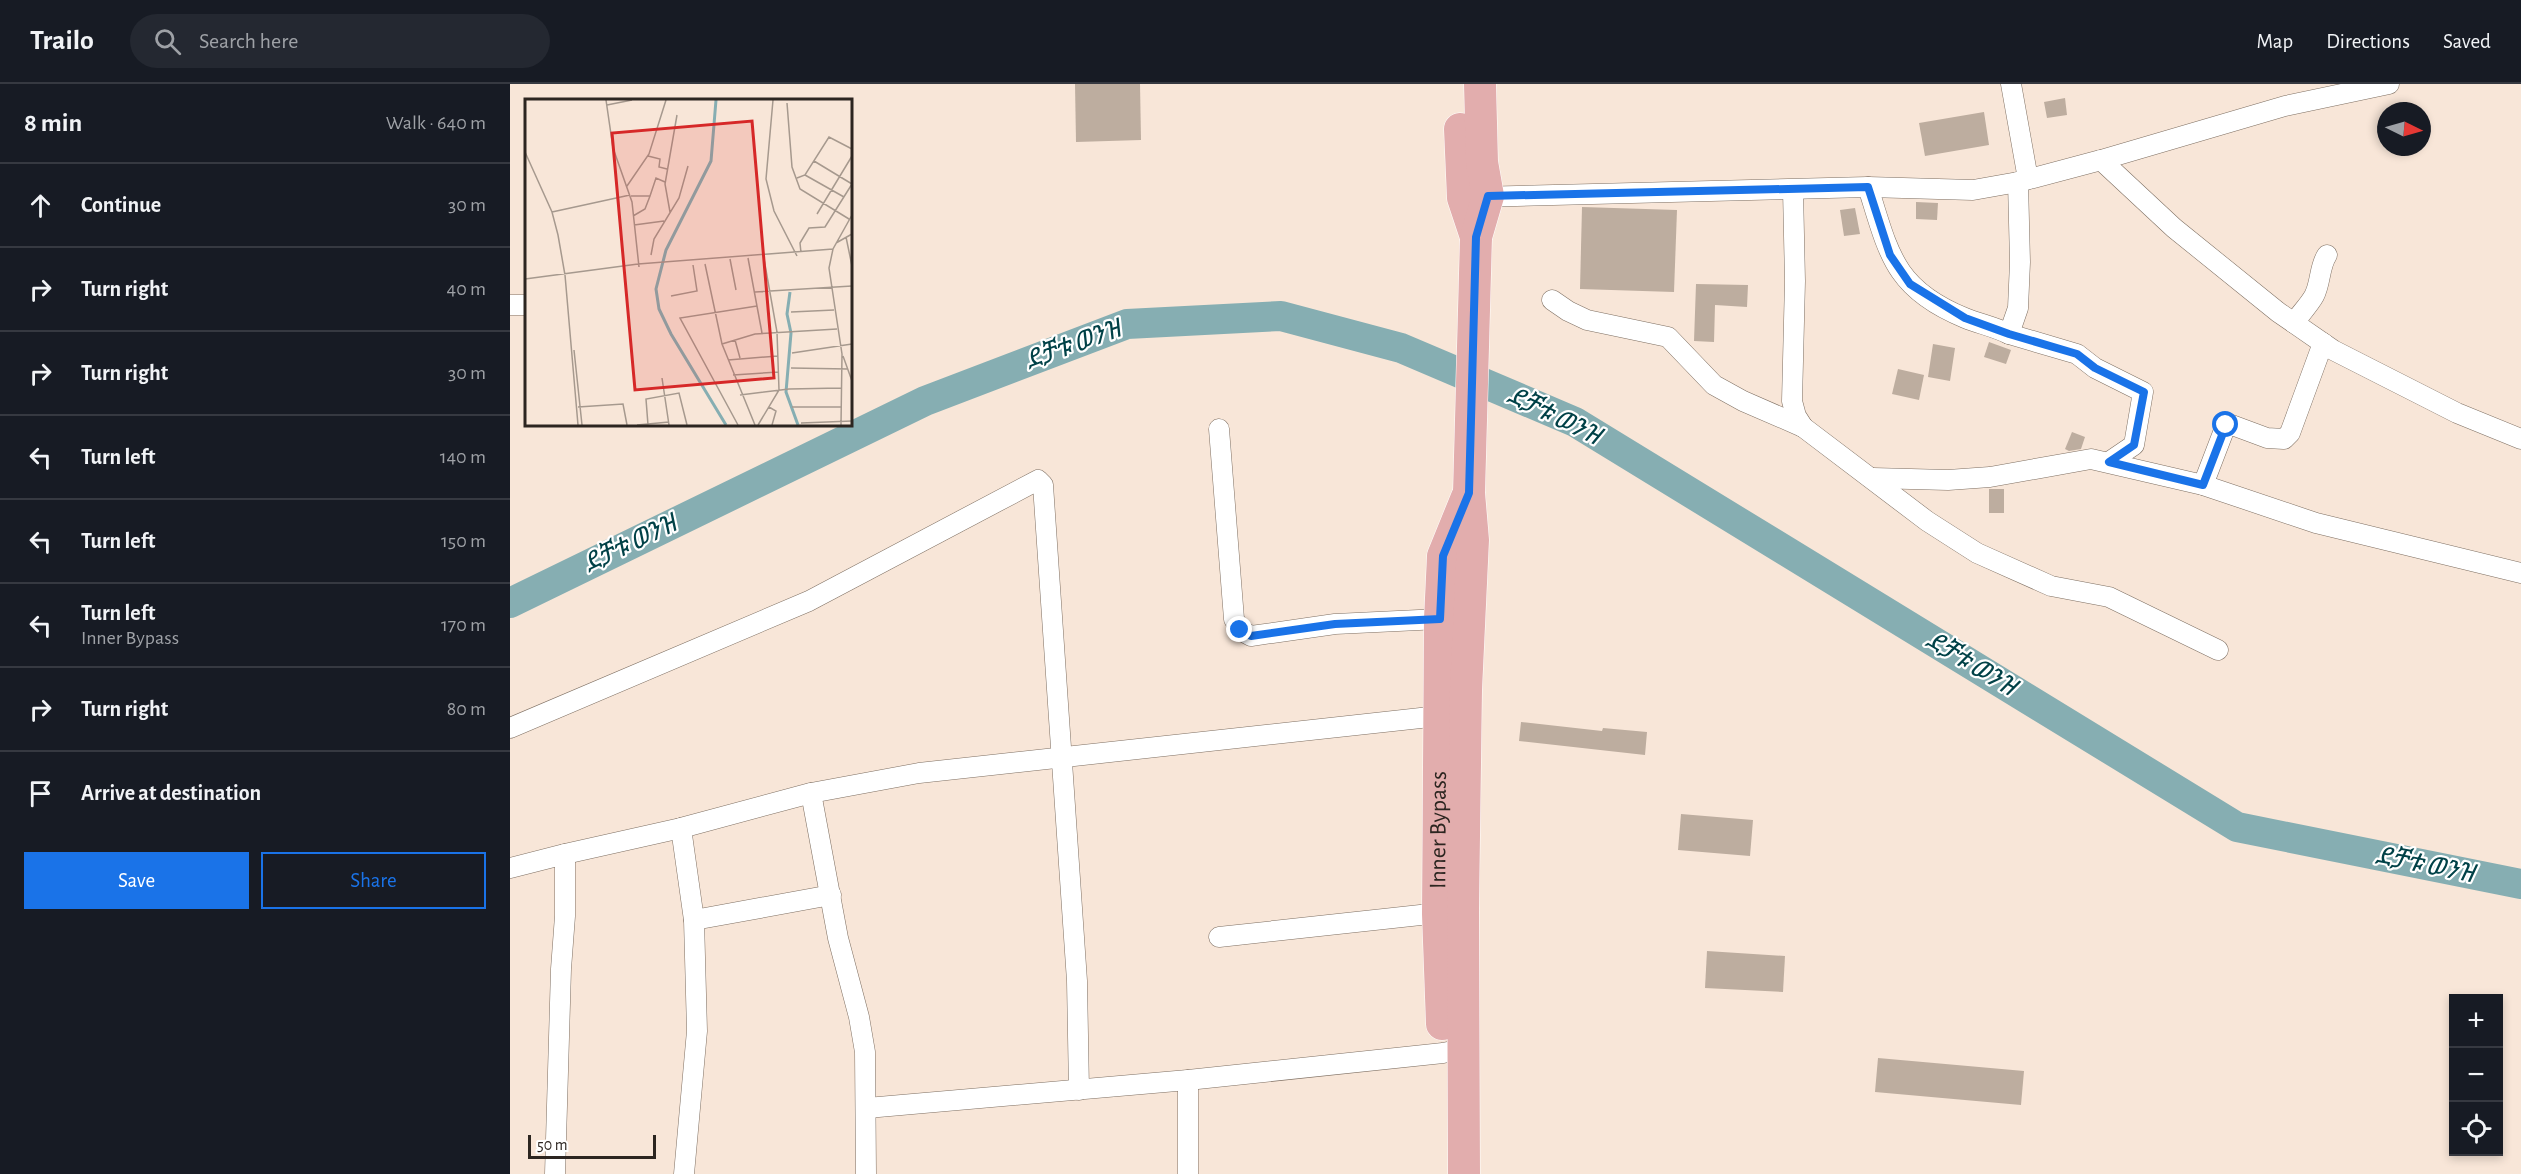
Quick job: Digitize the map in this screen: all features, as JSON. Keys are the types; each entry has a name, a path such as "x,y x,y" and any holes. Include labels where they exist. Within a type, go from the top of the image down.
{"main road":[{"name":"Inner Bypass","path":"1450,912 1466,690 1473,540 1469,493 1476,197 1459,84"},
{"name":"Inner Bypass","path":"1476,197 1482,162 1480,84"},
{"name":"Inner Bypass","path":"1444,1174 1452,1051 1450,912 1439,716 1440,619 1443,556 1469,493"},
{"name":"Inner Bypass","path":"1452,1051 1464,1174"}],"street":[{"path":"2009,334 2018,308 2023,181 2011,84"},
{"path":"1476,197 1868,187 1973,190 2023,181 2285,106 2389,84"},
{"path":"2101,160 2174,228 2294,323 2323,343 2457,413 2521,439"},
{"path":"1868,187 1890,255 1910,284 1947,309 2009,334 2077,354 2095,368 2144,392 2134,445 2109,462"},
{"path":"1793,190 1795,281 1792,391 1796,416 1803,427"},
{"path":"2294,323 2314,295 2321,276 2323,261 2327,255"},
{"path":"1552,300 1587,320 1668,337 1714,385 1743,401 1803,427 1927,521 1977,553 2051,586 2109,597 2218,650"},
{"path":"2203,485 2226,425 2268,438 2284,439 2290,434 2323,343"},
{"path":"1765,409 1792,391"},
{"path":"1219,429 1234,619 1240,630 1251,636 1335,624 1440,619"},
{"path":"1873,478 1948,480 1990,477 2091,459 2203,485 2316,523 2521,573"},
{"path":"510,728 809,601 1038,480 1043,485 1077,981 1079,1090"},
{"path":"510,868 681,828 811,793 919,773 1439,716"},
{"path":"811,793 865,1052 866,1174"},
{"path":"681,828 694,920 696,1031 684,1174"},
{"path":"555,1174 561,969 565,916 565,854"},
{"path":"694,920 831,895"},
{"path":"1219,938 1450,912"},
{"path":"867,1108 1188,1080 1452,1051"},
{"path":"1188,1080 1188,1174"}],"building":[{"path":"1075,84 1140,84 1141,140 1076,142"},
{"path":"2065,98 2067,115 2047,118 2044,102"},
{"path":"1984,112 1989,145 1925,156 1919,123"},
{"path":"1916,202 1938,203 1937,220 1916,219"},
{"path":"1582,207 1677,210 1674,292 1580,289"},
{"path":"1855,208 1860,234 1844,236 1840,210"},
{"path":"1696,284 1748,285 1747,307 1715,305 1714,342 1694,341"},
{"path":"1989,342 2011,350 2006,364 1984,357"},
{"path":"1933,344 1955,348 1950,381 1928,377"},
{"path":"1898,369 1924,375 1919,400 1892,394"},
{"path":"2072,432 2085,437 2081,449 2069,451 2065,449"},
{"path":"1989,489 2004,489 2004,513 1989,513"},
{"path":"1521,722 1602,731 1603,728 1647,732 1645,755 1519,741"},
{"path":"1681,814 1753,820 1750,856 1678,850"},
{"path":"1707,951 1785,956 1783,992 1705,988"},
{"path":"1878,1058 2024,1071 2021,1105 1875,1092"}],"waterway":[{"name":"ደቻቱ ወንዝ","path":"510,603 925,401 1127,324 1281,316 1401,348 1575,422 2237,827 2521,884"}],"route":[{"path":"1240,630 1251,636 1377,620 1440,619 1443,556 1469,493 1476,237 1488,196 1868,187 1890,255 1899,272 1910,284 1947,309 1965,318 2077,354 2095,368 2144,392 2134,445 2109,462 2203,485 2226,425"}]}
